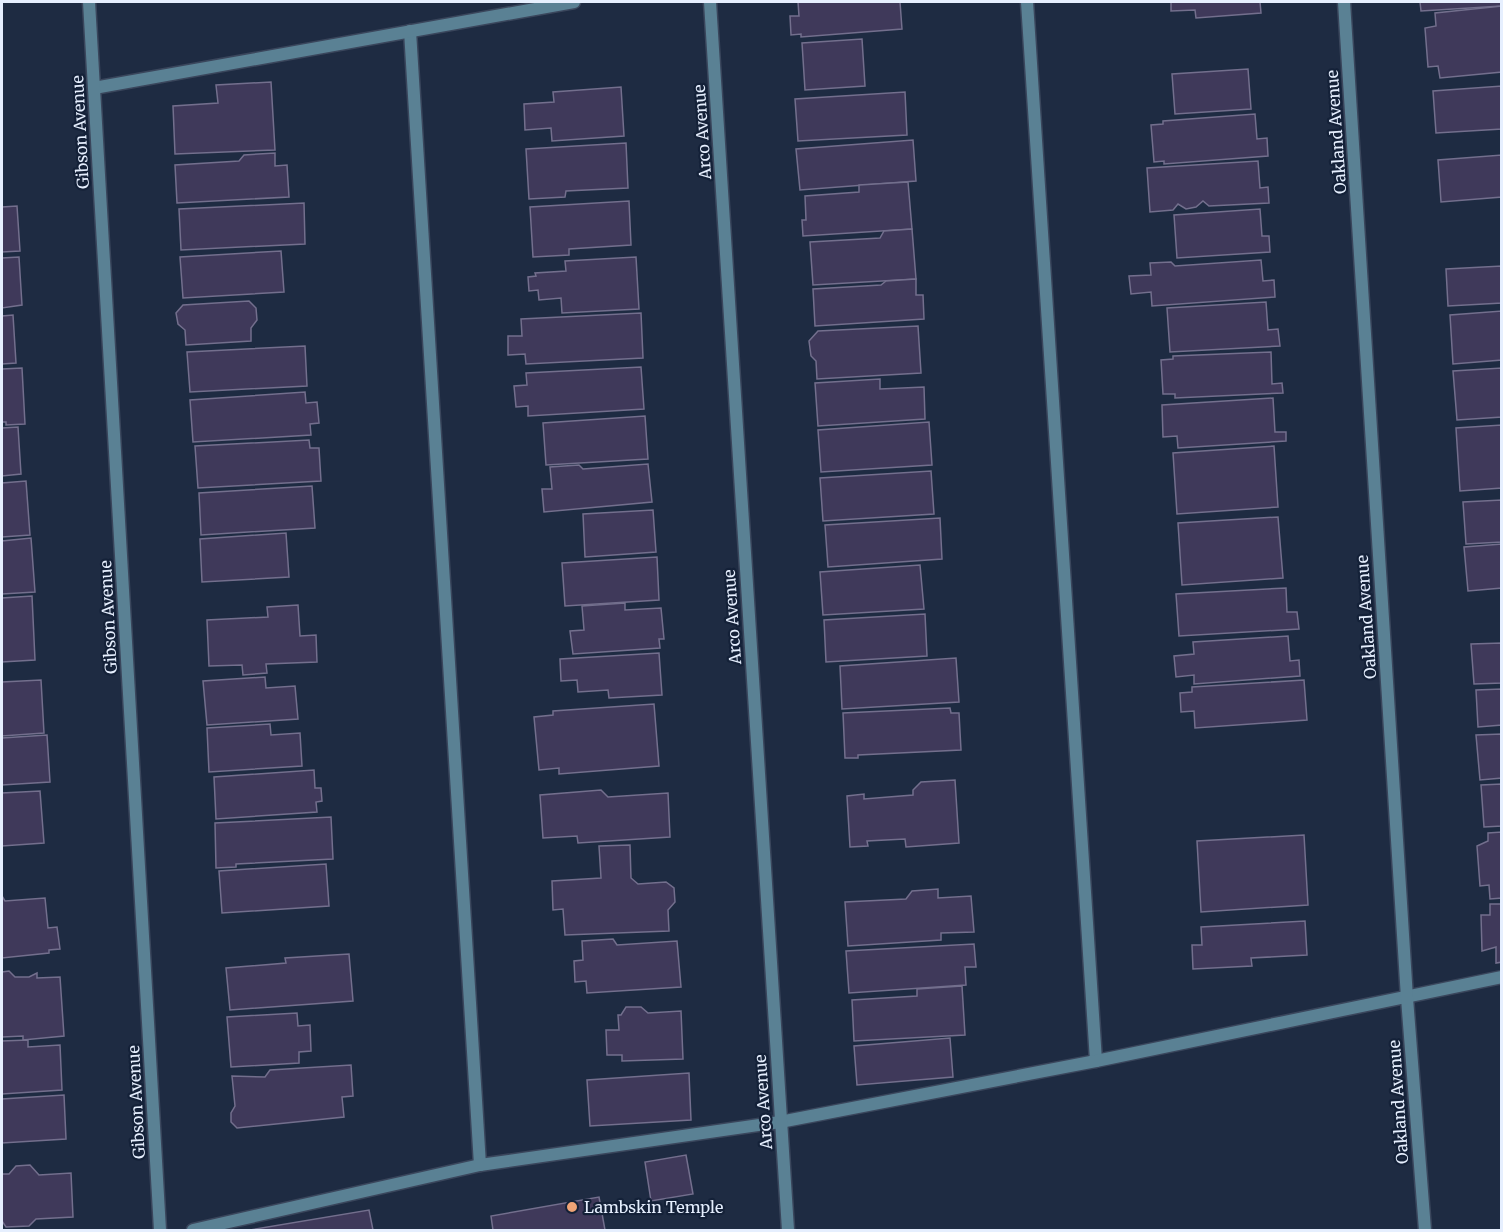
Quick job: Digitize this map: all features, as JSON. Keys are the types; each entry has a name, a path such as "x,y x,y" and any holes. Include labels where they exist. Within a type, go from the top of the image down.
{"street":[{"name":"Gibson Avenue","path":"88,2 160,1230"},
{"path":"94,88 574,2"},
{"name":"Arco Avenue","path":"710,2 788,1230"},
{"path":"1027,2 1096,1061"},
{"name":"Oakland Avenue","path":"1344,2 1407,998 1425,1230"},
{"path":"410,31 480,1165"},
{"path":"193,1230 480,1165 780,1122 1096,1061 1502,977"}],"building":[{"path":"798,2 900,2 902,29 801,37 801,34 791,35 790,16 799,16"},
{"path":"1171,2 1260,2 1261,13 1196,18 1195,10 1171,11"},
{"path":"1420,2 1502,2 1502,6 1421,11"},
{"path":"1502,6 1502,72 1440,78 1438,66 1428,67 1425,28 1436,26 1435,13"},
{"path":"862,39 865,86 805,90 802,43"},
{"path":"1248,69 1251,109 1175,114 1172,74"},
{"path":"271,82 275,150 175,154 173,106 218,103 216,85"},
{"path":"1502,86 1502,129 1436,133 1433,91"},
{"path":"621,87 624,136 552,141 551,128 525,130 524,104 554,102 553,92"},
{"path":"905,92 907,135 798,141 795,99"},
{"path":"1255,114 1257,139 1267,138 1268,156 1164,164 1164,161 1154,162 1151,125 1163,124 1163,121"},
{"path":"913,140 916,181 800,190 796,149"},
{"path":"626,143 628,188 566,191 565,197 529,199 526,149"},
{"path":"275,153 275,166 287,165 289,197 177,203 175,165 239,161 244,155"},
{"path":"1502,155 1502,197 1441,202 1438,160"},
{"path":"1258,161 1260,188 1268,187 1269,203 1209,206 1203,201 1196,207 1186,209 1178,204 1173,210 1150,212 1147,168"},
{"path":"908,182 912,229 803,236 802,220 806,220 805,196 859,192 859,185"},
{"path":"629,201 631,245 569,249 569,255 533,257 530,207"},
{"path":"304,203 305,244 181,250 179,209"},
{"path":"17,206 20,251 2,252 2,207"},
{"path":"1260,209 1262,236 1269,236 1270,252 1177,258 1174,215"},
{"path":"912,229 916,279 813,285 810,242 880,238 884,231"},
{"path":"281,251 284,292 183,298 180,257"},
{"path":"19,257 22,305 2,308 2,258"},
{"path":"636,257 639,309 562,313 561,298 539,300 538,290 529,291 528,277 536,276 535,273 566,271 565,261"},
{"path":"1261,260 1263,281 1274,280 1275,297 1152,306 1151,292 1131,294 1129,276 1151,275 1150,263 1171,262 1175,266"},
{"path":"1502,266 1502,303 1448,306 1446,269"},
{"path":"916,279 916,295 923,295 924,319 815,326 813,289 881,285 886,281"},
{"path":"249,301 256,308 257,320 251,328 251,341 186,345 185,330 178,324 176,313 183,305"},
{"path":"1266,302 1268,330 1278,329 1280,346 1170,352 1167,308"},
{"path":"1502,311 1502,360 1453,364 1450,315"},
{"path":"641,313 643,358 526,364 525,354 508,355 508,336 522,336 521,319"},
{"path":"13,315 16,363 2,364 2,316"},
{"path":"918,326 921,373 817,379 816,361 811,356 809,341 818,331"},
{"path":"305,346 307,386 190,392 187,352"},
{"path":"1271,352 1272,384 1282,383 1283,393 1175,398 1175,394 1163,394 1161,360 1173,359 1173,356"},
{"path":"641,367 644,409 528,416 528,406 516,407 514,386 527,385 526,373"},
{"path":"22,368 25,424 6,425 6,422 2,422 2,369"},
{"path":"1502,368 1502,417 1457,420 1453,371"},
{"path":"880,379 880,389 924,387 925,419 818,426 815,383"},
{"path":"305,392 306,403 317,402 319,423 310,424 311,435 193,442 190,400"},
{"path":"1273,398 1275,432 1286,432 1286,441 1178,448 1177,436 1163,437 1162,405"},
{"path":"645,416 648,459 546,465 543,423"},
{"path":"929,422 932,465 821,472 818,430"},
{"path":"1502,425 1502,488 1460,491 1456,428"},
{"path":"18,427 21,474 2,476 2,428"},
{"path":"309,440 310,448 319,448 321,481 198,488 195,446"},
{"path":"1274,446 1278,507 1177,514 1173,453"},
{"path":"648,464 652,502 544,512 542,489 552,489 550,467 579,465 583,469"},
{"path":"931,471 934,514 823,521 820,478"},
{"path":"26,481 30,535 2,537 2,483"},
{"path":"312,486 315,528 201,535 199,493"},
{"path":"1502,500 1502,542 1466,544 1463,502"},
{"path":"653,510 656,552 585,557 583,514"},
{"path":"1278,517 1283,578 1182,585 1178,523"},
{"path":"940,518 942,559 828,567 825,525"},
{"path":"286,533 289,577 202,582 200,539"},
{"path":"31,538 35,592 2,594 2,541"},
{"path":"1502,544 1502,588 1468,591 1464,547"},
{"path":"657,557 659,600 565,606 562,563"},
{"path":"920,565 924,609 823,615 820,572"},
{"path":"1286,588 1287,612 1297,612 1299,629 1179,636 1176,594"},
{"path":"32,596 35,660 2,662 2,598"},
{"path":"625,603 625,610 661,608 664,639 659,639 660,648 573,654 570,631 584,630 582,606"},
{"path":"298,605 300,636 316,635 317,662 266,664 267,673 243,675 242,665 209,666 207,620 268,617 267,607"},
{"path":"925,614 927,656 826,662 824,620"},
{"path":"1288,636 1290,661 1299,660 1300,676 1194,684 1194,675 1176,677 1174,656 1194,654 1193,642"},
{"path":"1502,643 1502,683 1474,684 1471,644"},
{"path":"659,653 662,695 609,698 608,690 578,692 577,680 561,681 560,659"},
{"path":"956,658 959,702 842,709 840,666"},
{"path":"265,677 266,688 295,686 298,719 207,725 203,681"},
{"path":"41,680 44,733 2,736 2,682"},
{"path":"1304,680 1307,720 1195,728 1194,711 1181,712 1180,693 1192,692 1192,687"},
{"path":"1502,689 1502,725 1478,727 1476,690"},
{"path":"654,704 659,766 559,774 559,768 539,770 534,717 553,715 553,711"},
{"path":"950,708 951,713 959,713 961,750 858,755 858,758 845,758 843,713"},
{"path":"270,724 271,735 300,733 302,766 209,772 207,728"},
{"path":"1502,734 1502,778 1480,780 1476,735"},
{"path":"47,735 50,782 2,785 2,738"},
{"path":"314,770 315,788 321,788 322,801 316,802 317,812 216,819 214,777"},
{"path":"955,780 959,843 906,847 905,839 867,841 868,846 850,847 847,796 864,794 864,799 913,795 913,790 921,782"},
{"path":"1502,784 1502,826 1484,827 1481,785"},
{"path":"601,790 608,797 668,793 670,837 578,843 577,836 543,838 540,795"},
{"path":"40,791 44,843 2,846 2,793"},
{"path":"331,817 333,859 236,864 236,867 216,868 215,823"},
{"path":"1502,832 1502,898 1490,899 1489,885 1480,886 1477,846 1488,841 1488,833"},
{"path":"1304,835 1308,905 1201,912 1197,841"},
{"path":"630,845 631,878 638,884 666,882 674,888 675,902 668,910 669,931 565,935 563,909 553,910 552,881 601,878 599,846"},
{"path":"326,864 329,906 222,913 219,871"},
{"path":"938,889 938,898 971,896 974,932 941,933 941,940 848,946 845,902 906,899 912,891"},
{"path":"2,896 5,901 45,898 48,928 57,927 60,949 49,950 49,953 2,958"},
{"path":"1490,904 1502,904 1502,962 1496,963 1496,947 1482,951 1481,915 1490,915"},
{"path":"1305,921 1307,955 1251,958 1252,966 1193,969 1192,945 1202,945 1201,927"},
{"path":"613,939 617,945 677,941 681,987 587,993 586,981 575,982 574,961 583,960 582,941"},
{"path":"974,944 976,967 965,967 966,985 849,993 846,951"},
{"path":"349,954 353,1001 230,1010 226,968 286,963 285,958"},
{"path":"9,971 15,977 29,977 37,973 37,978 60,977 64,1036 23,1040 23,1036 2,1037 2,972"},
{"path":"962,986 965,1035 854,1041 852,1000 917,996 917,989"},
{"path":"626,1007 641,1007 648,1013 681,1011 683,1059 622,1061 622,1055 607,1055 606,1030 619,1030 618,1015 621,1015"},
{"path":"297,1013 298,1026 310,1025 311,1051 299,1052 299,1063 231,1067 227,1017"},
{"path":"950,1038 953,1077 857,1085 854,1046"},
{"path":"28,1040 28,1047 60,1045 62,1090 2,1094 2,1041"},
{"path":"351,1065 353,1096 342,1097 344,1117 237,1128 231,1122 231,1113 235,1106 232,1076 265,1077 270,1070"},
{"path":"689,1073 691,1120 590,1126 587,1080"},
{"path":"64,1095 66,1139 2,1143 2,1099"},
{"path":"686,1155 693,1194 651,1201 645,1162"},
{"path":"30,1165 39,1175 71,1173 73,1217 36,1219 29,1226 6,1227 2,1221 2,1174 9,1174 16,1166"},
{"name":"Lambskin Temple","path":"599,1197 605,1230 493,1230 491,1216"},
{"path":"369,1210 373,1230 250,1230"}],"place":[{"name":"Lambskin Temple","path":"572,1207"}]}
